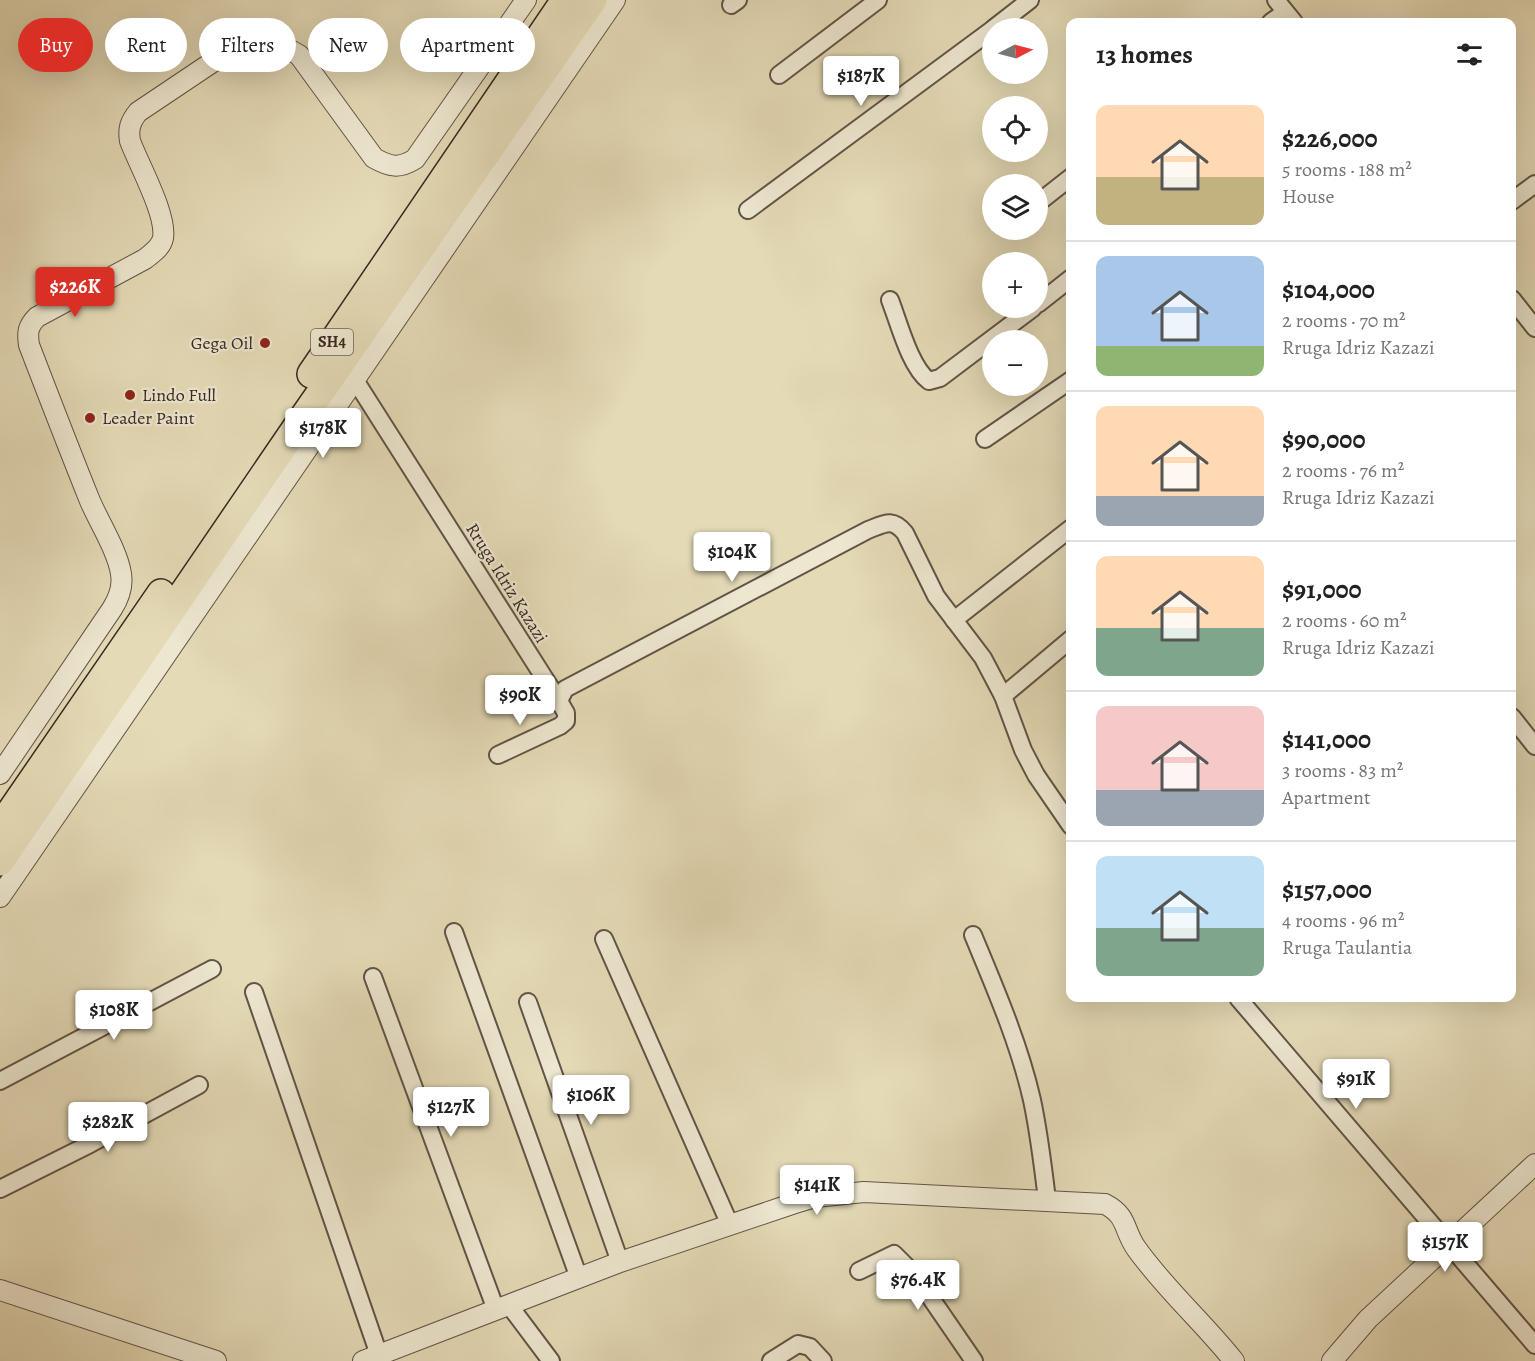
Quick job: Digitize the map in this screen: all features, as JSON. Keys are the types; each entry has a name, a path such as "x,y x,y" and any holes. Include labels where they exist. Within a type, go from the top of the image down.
{"highway":[{"name":"SH4","path":"0,827 565,0"},
{"name":"SH4","path":"0,862 300,422 593,0"}],"street":[{"path":"0,774 112,609 118,598 121,584 121,573 117,562 90,501 29,345 27,334 29,325 37,317 145,259 163,240 161,216 130,141 131,120 138,112 238,45 268,41 299,55 374,158 396,167 406,164 415,159 526,0"},
{"path":"0,897 615,0"},
{"path":"779,75 878,0"},
{"path":"1008,18 1030,0"},
{"path":"748,210 982,38"},
{"path":"1048,195 1066,181"},
{"path":"1516,198 1535,184"},
{"path":"1048,296 1066,282"},
{"path":"890,300 915,363 924,377 930,381 940,378 1020,318"},
{"path":"1516,304 1535,328"},
{"name":"Rruga Idriz Kazazi","path":"355,380 559,701"},
{"path":"985,439 1066,383"},
{"path":"498,755 560,726 566,720 566,713 559,701 566,689 868,530 888,522 899,525 905,533 936,596 983,658 1003,696 1023,750 1036,776 1066,819"},
{"path":"954,620 1066,532"},
{"path":"1003,696 1066,643"},
{"path":"1516,722 1535,746"},
{"path":"454,932 579,1278"},
{"path":"974,935 994,985 1031,1098 1041,1148 1047,1200"},
{"path":"604,939 730,1225"},
{"path":"0,1081 212,969"},
{"path":"373,977 502,1308 550,1361"},
{"path":"254,992 371,1358 620,1262 803,1201 839,1194 888,1192 943,1197 1105,1204 1121,1215 1136,1248 1182,1304 1234,1361"},
{"path":"528,1002 620,1262"},
{"path":"1241,1002 1535,1345"},
{"path":"0,1189 90,1144 199,1084"},
{"path":"1332,1361 1368,1319 1535,1164"},
{"path":"859,1271 894,1254 915,1275 974,1361"},
{"path":"0,1290 216,1361"},
{"path":"771,1361 798,1344 810,1347 822,1361"}],"place":[{"name":"Gega Oil","path":"265,343"},
{"name":"Lindo Full","path":"130,395"},
{"name":"Leader Paint","path":"90,418"}]}
